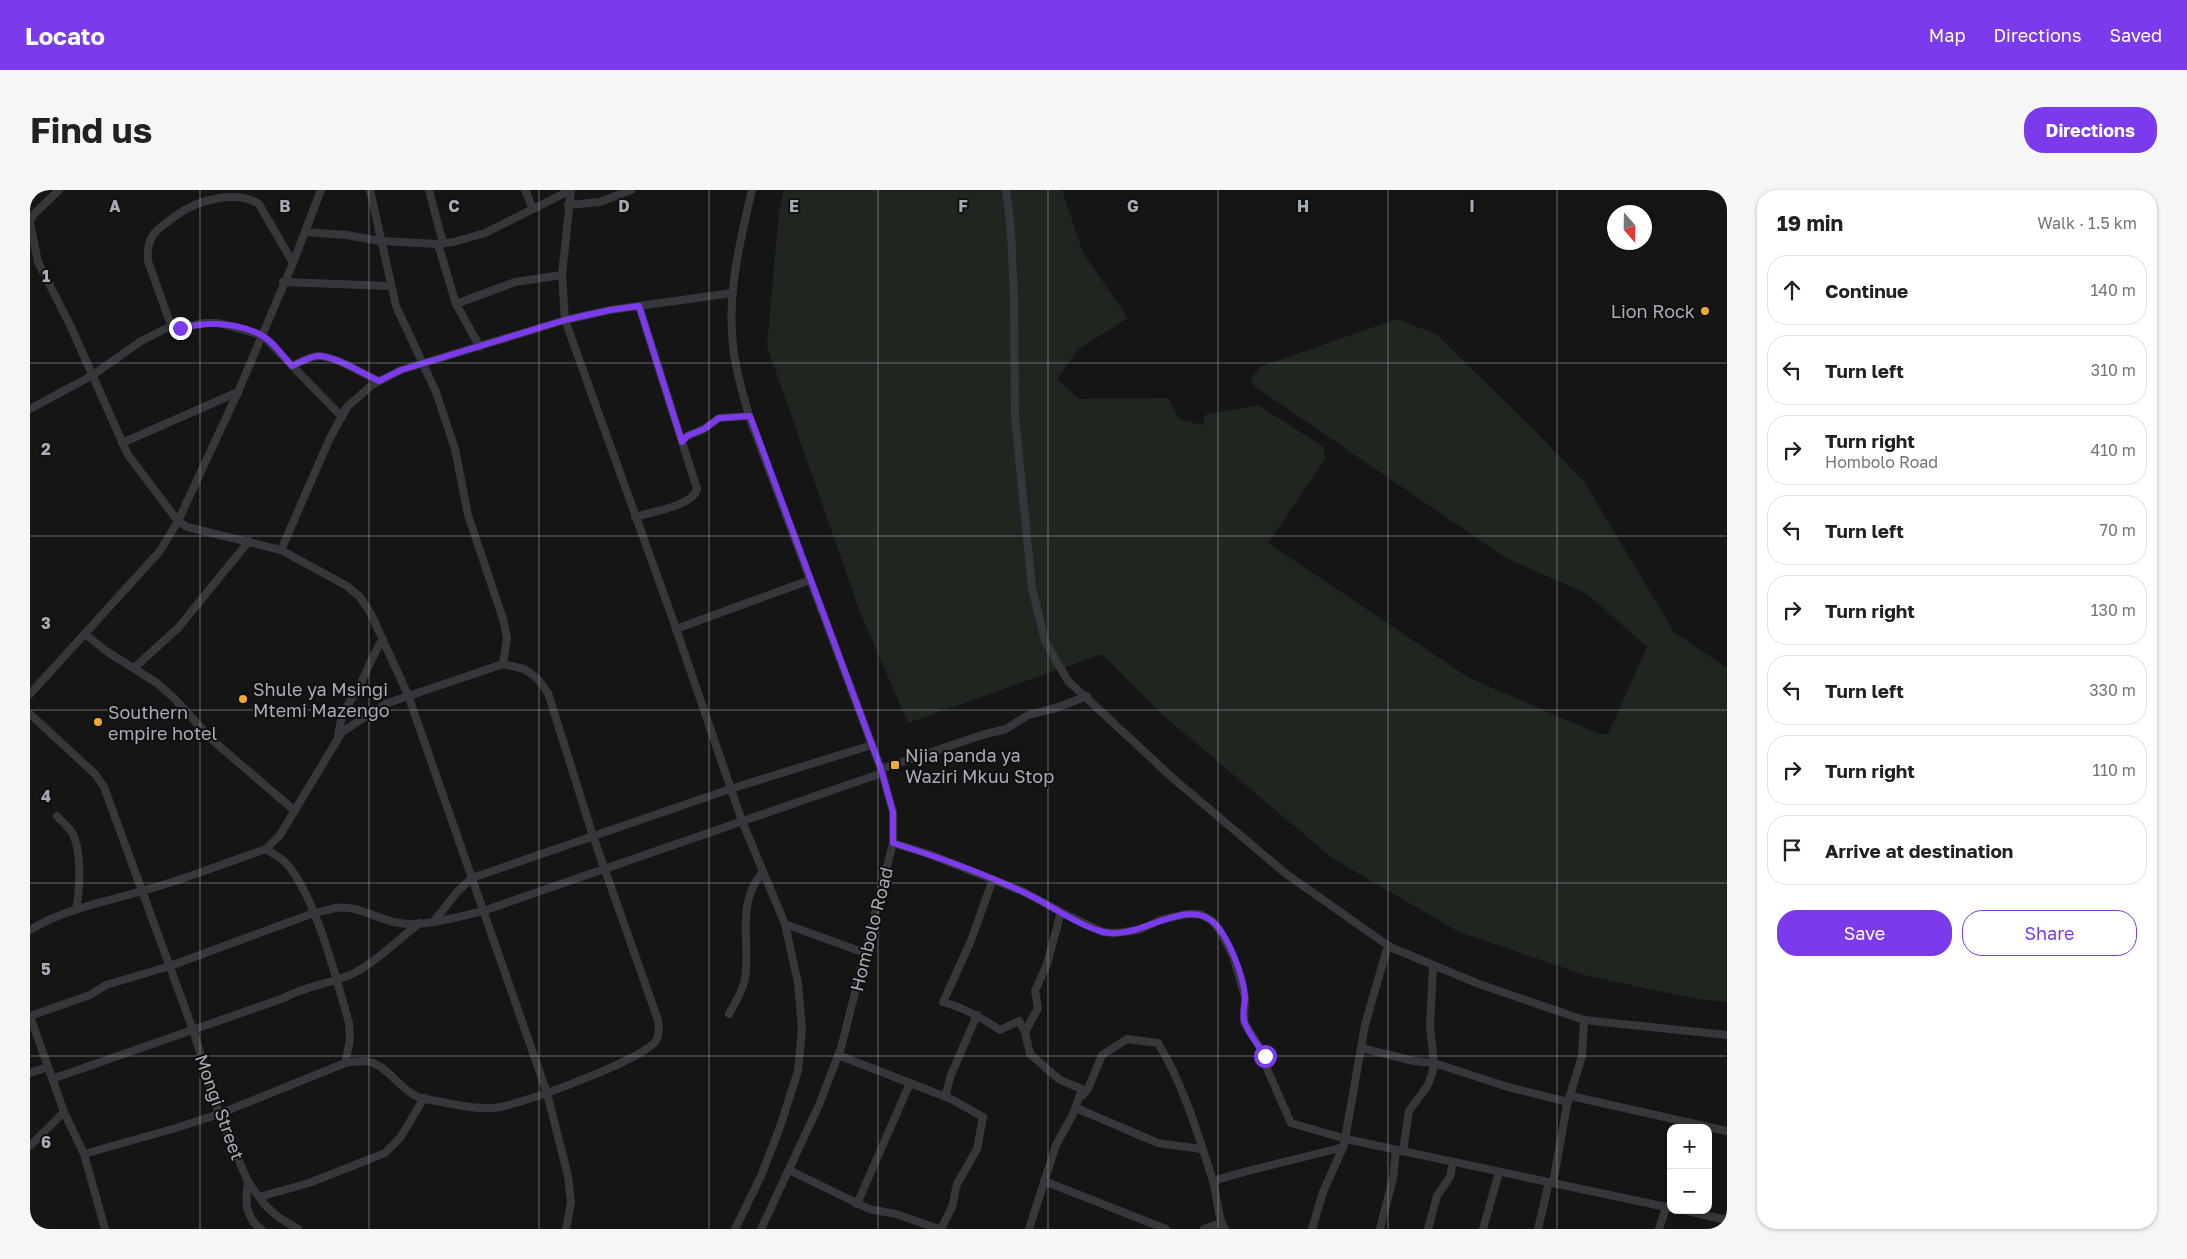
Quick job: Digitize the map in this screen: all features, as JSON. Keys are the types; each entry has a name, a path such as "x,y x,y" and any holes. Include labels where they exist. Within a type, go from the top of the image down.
{"street":[{"path":"38,262 30,222 33,215 59,190"},
{"path":"30,694 160,551 178,521 238,392 293,263 321,190"},
{"path":"370,190 396,306 436,392 450,433 468,515 503,619 507,638 503,664"},
{"path":"429,190 456,304 480,347"},
{"path":"526,190 533,209"},
{"path":"305,232 346,235 381,241 441,244 463,241 486,234 571,190"},
{"path":"571,190 562,275 565,320 676,630 730,789 785,924 798,983 802,1029 798,1071 780,1127 761,1176 735,1229"},
{"path":"568,205 600,202 631,190"},
{"name":"Hombolo Road","path":"752,190 740,240 732,293 733,345 738,376 750,416 872,745 893,812 893,843 838,1055 819,1105 761,1229"},
{"path":"1006,190 1011,230 1014,302 1015,416 1032,588 1045,641 1068,681 1087,696 1175,780 1285,873 1388,945 1479,984 1584,1020 1727,1035"},
{"path":"293,263 254,198 242,192 214,192 193,204 153,234 148,246 148,261 169,320 173,326 180,328 205,322 218,323 262,335 342,417"},
{"path":"30,253 38,262 70,325 128,455 178,521 187,527 281,550 355,592 366,606 408,694 547,1093 568,1176 571,1202 566,1229"},
{"path":"456,304 515,282 562,275"},
{"path":"284,282 390,286"},
{"path":"281,550 329,440 347,407 379,381 401,370 565,320 610,310 732,293"},
{"path":"636,517 677,505 692,498 696,494 697,489 639,306"},
{"path":"30,408 93,375 141,341 173,326"},
{"path":"292,366 312,357 323,356 336,360 379,381"},
{"path":"122,443 238,392"},
{"path":"682,442 687,436 704,429 719,418 750,416"},
{"path":"134,668 178,628 249,541"},
{"path":"676,630 810,580"},
{"path":"85,634 106,651 163,688 211,739 295,811"},
{"path":"338,737 344,709 361,683 372,656 383,639"},
{"path":"30,930 76,910 111,898 143,891 266,849 280,835 342,732 384,704 408,694 503,664 524,669 537,678 548,693 605,869 658,1020 656,1041 646,1051 626,1061 513,1105 491,1108 416,1097 376,1065 365,1061 346,1063 219,1114 84,1154"},
{"path":"105,1229 84,1154 64,1112 48,1067 34,1039 30,1016 90,995 106,985 170,966 314,914 336,908 350,908 399,923 434,921 483,911 982,735 1006,729 1028,715 1062,706 1087,696"},
{"name":"Mongi Street","path":"30,714 95,774 104,787 193,1030 219,1114 248,1182 265,1205 278,1217 298,1229"},
{"path":"434,921 458,891 472,878 730,789 872,745"},
{"path":"57,816 72,833 75,842 80,892 76,910"},
{"path":"893,843 930,854 1024,892 1103,932 1115,933 1140,930 1160,920 1188,914 1200,914 1211,920 1219,929 1234,956 1244,992 1244,1022 1265,1056 1268,1071 1291,1123 1344,1143 1399,1150 1667,1207"},
{"path":"266,849 292,870 314,914 349,1023 350,1040 346,1063"},
{"path":"730,1014 744,988 746,976 744,924 748,905 755,885 764,872"},
{"path":"993,879 970,944 943,1002 961,1007 1000,1030 1019,1021 1030,1054 1060,1080 1081,1087 1080,1098 1076,1108 1056,1145 1029,1229"},
{"path":"1024,1032 1038,1008 1034,991 1046,964 1061,912"},
{"path":"52,1079 284,998 296,991 336,980 366,966 420,923"},
{"path":"785,924 865,953"},
{"path":"1313,1229 1323,1192 1344,1143 1373,992 1388,945"},
{"path":"1380,1229 1409,1111 1431,1079 1434,1063 1430,1027 1433,965"},
{"path":"945,1097 951,1074 977,1015"},
{"path":"1538,1229 1551,1182 1569,1099 1582,1056 1584,1020"},
{"path":"1080,1098 1088,1089 1102,1055 1127,1039 1158,1043 1170,1063 1195,1122 1201,1149 1220,1207 1223,1226 1204,1229"},
{"path":"1361,1048 1414,1061 1434,1063 1508,1088 1727,1131"},
{"path":"789,1170 869,1209 919,1221 940,1229 952,1207 956,1184 977,1150 983,1117 945,1097 838,1055"},
{"path":"30,1073 48,1067"},
{"path":"857,1204 910,1083"},
{"path":"259,1197 309,1183 385,1153 400,1138 424,1098"},
{"path":"1076,1108 1158,1143 1201,1149"},
{"path":"30,1146 64,1112"},
{"path":"1212,1181 1251,1169 1294,1161 1344,1143"},
{"path":"1428,1229 1437,1196 1450,1177 1452,1162"},
{"path":"1483,1229 1499,1172"},
{"path":"1044,1181 1166,1229"},
{"path":"248,1182 245,1199 247,1210 254,1224 261,1229"},
{"path":"1659,1229 1667,1211"},
{"path":"1701,1214 1727,1220"}],"shaded area":[{"path":"784,190 1062,190 1083,253 1128,318 1077,350 1057,379 1079,399 1168,398 1180,420 1203,425 1205,415 1258,405 1324,447 1325,459 1268,543 1469,678 1599,734 1608,734 1647,647 1586,593 1506,558 1254,386 1251,378 1262,366 1397,319 1436,334 1585,483 1674,632 1727,668 1727,1002 1697,999 1588,976 1459,932 1332,858 1158,711 1102,654 908,723 860,612 767,346 779,211"}],"place":[{"name":"Lion Rock","path":"1705,311"},
{"name":"Shule ya Msingi Mtemi Mazengo","path":"243,699"},
{"name":"Southern empire hotel","path":"98,722"},
{"name":"Njia panda ya Waziri Mkuu Stop","path":"895,765"}],"route":[{"path":"180,328 205,322 230,325 262,335 292,366 312,357 323,356 336,360 379,381 401,370 565,320 639,306 682,442 687,436 704,429 719,418 750,416 881,769 893,812 893,843 930,854 1024,892 1103,932 1115,933 1140,930 1160,920 1188,914 1200,914 1211,920 1219,929 1234,956 1245,997 1243,1017 1252,1038 1265,1056"}]}
